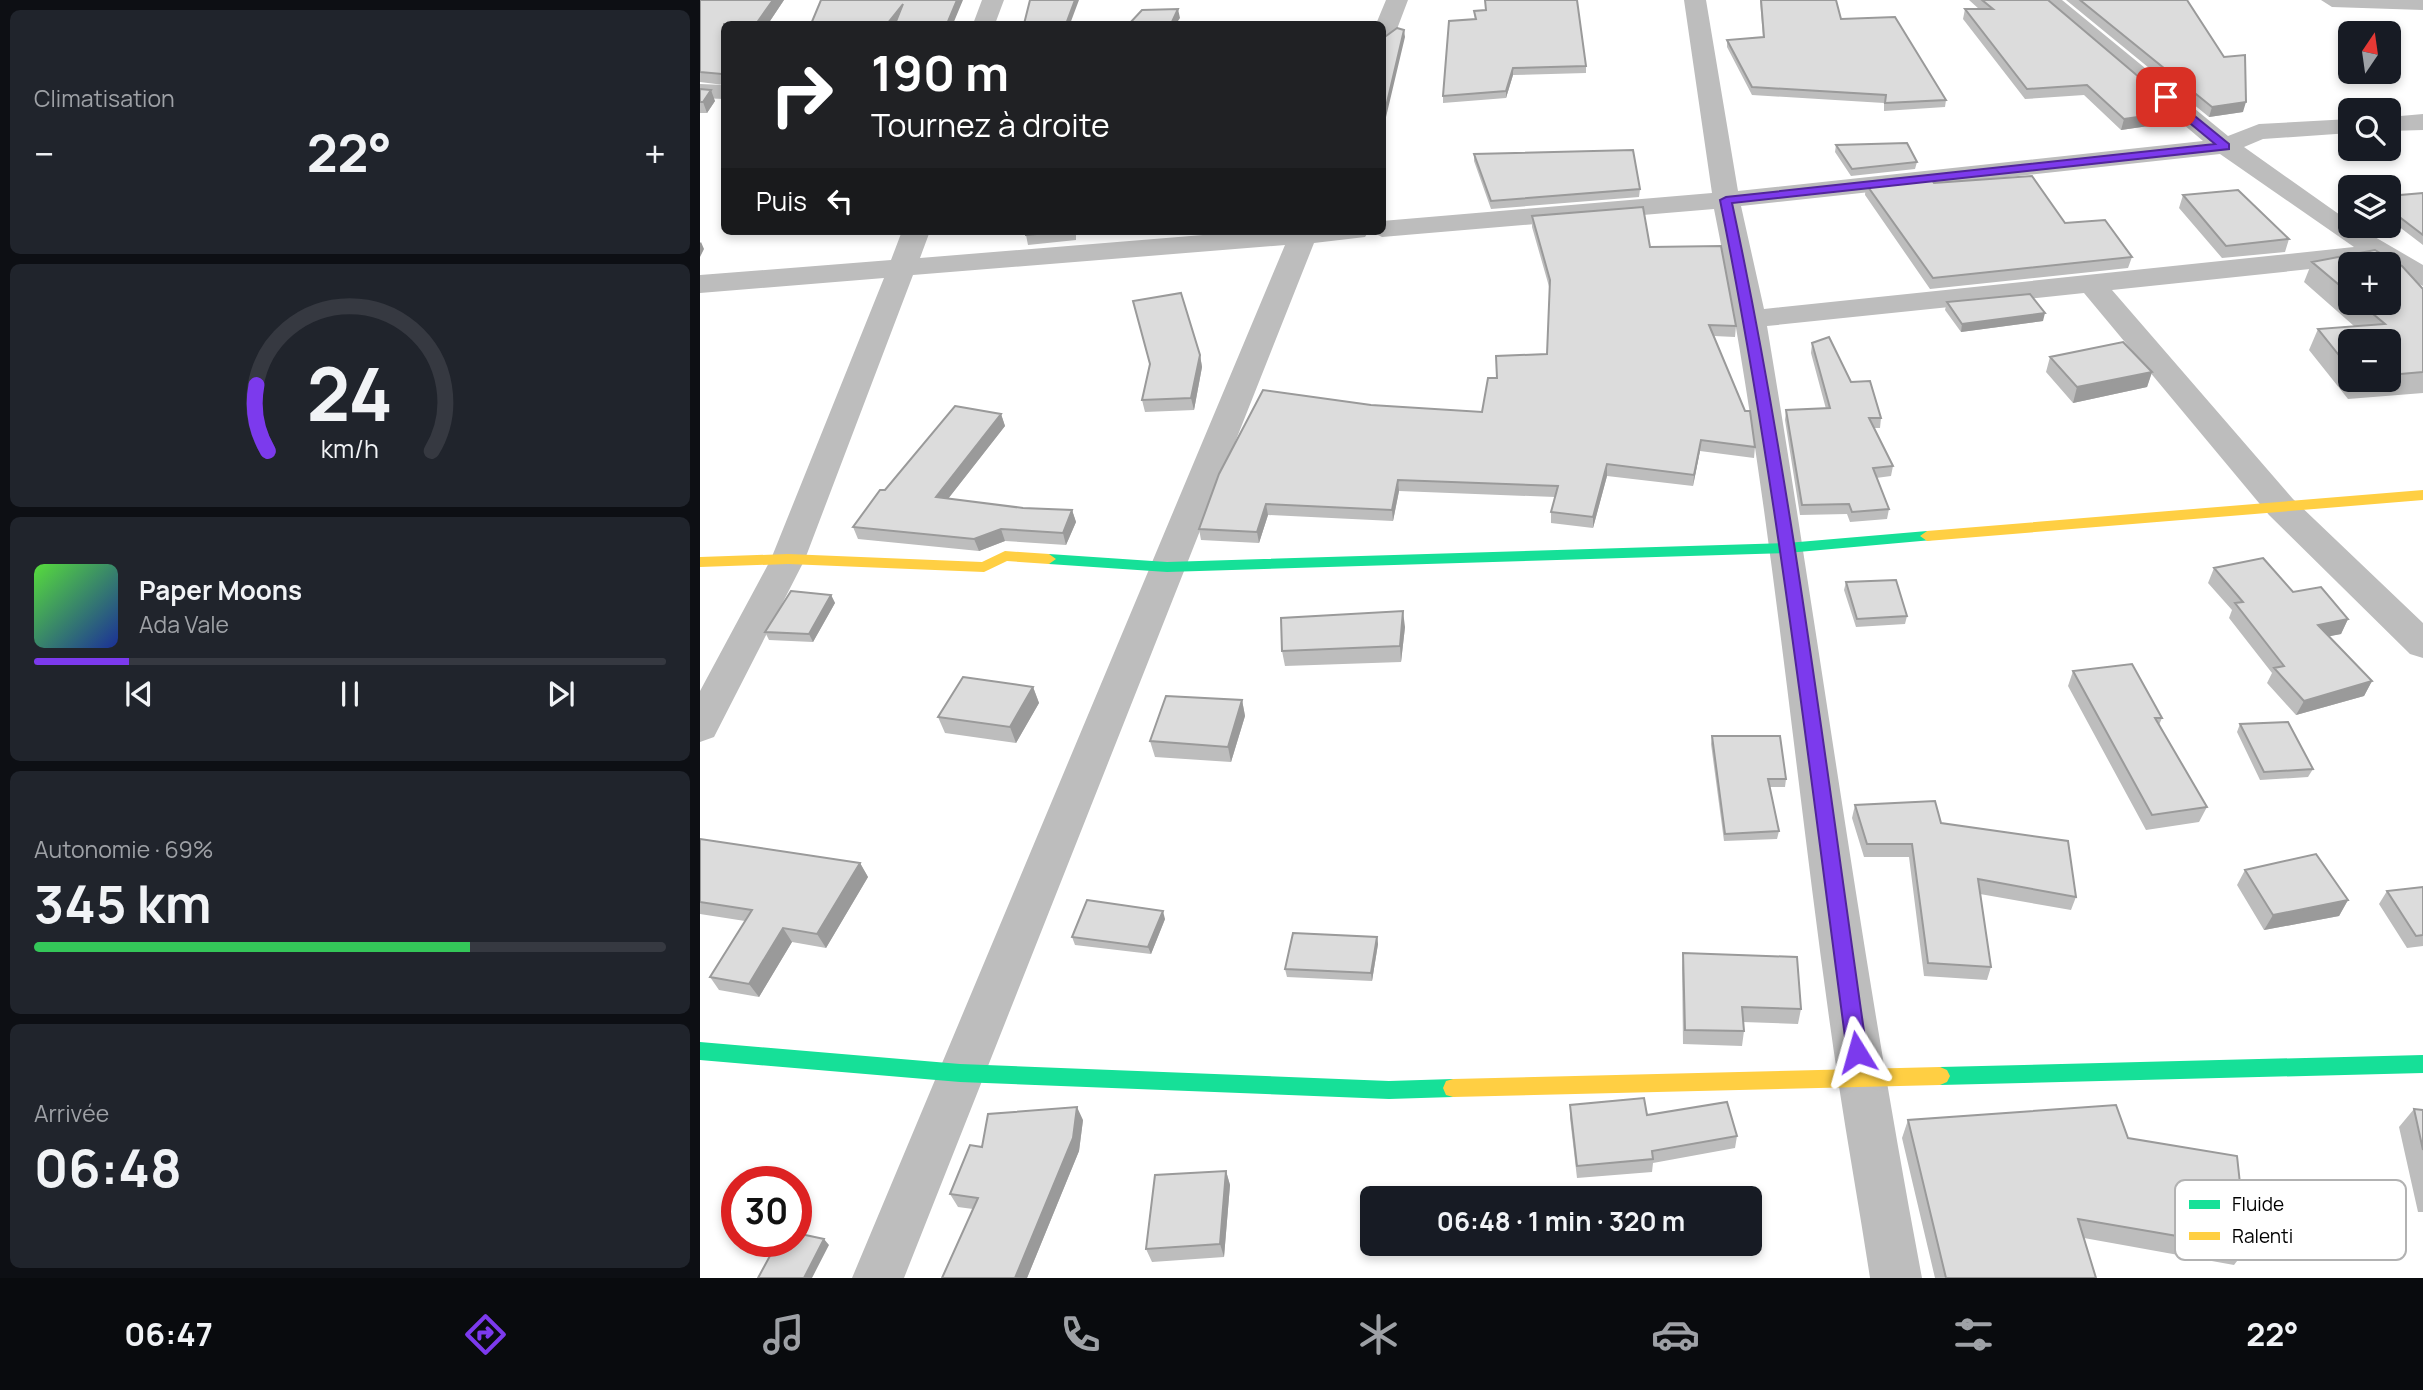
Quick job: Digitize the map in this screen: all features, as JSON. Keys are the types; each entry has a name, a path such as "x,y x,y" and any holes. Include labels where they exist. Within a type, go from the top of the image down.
{"street":[{"path":"985,21 993,0"},
{"path":"1386,27 1397,0"},
{"path":"1695,0 1726,200 1751,319 1787,548 1861,1079 1896,1278"},
{"path":"2048,0 2225,146 2339,228 2379,252"},
{"path":"2332,0 2423,3"},
{"path":"700,91 721,92"},
{"path":"2401,123 2423,122"},
{"path":"1386,229 1726,200 2225,146 2259,132 2338,127"},
{"path":"700,727 788,559 915,235"},
{"path":"700,284 1281,235"},
{"path":"878,1278 1303,235"},
{"path":"1751,319 2338,258"},
{"path":"2401,264 2423,277"},
{"path":"2092,284 2281,507 2423,645"},
{"path":"700,562 788,559 984,567 1004,556 1167,567 1787,548 2423,495"},
{"path":"700,1051 960,1073 1389,1090 2423,1065"}],"building":[{"path":"700,0 773,0 758,21 721,21 721,74 700,72"},
{"path":"821,0 957,0 948,21 896,21 903,4 889,21 812,21"},
{"path":"1030,0 1075,0 1067,21 1025,21"},
{"path":"1485,0 1577,0 1586,66 1513,68 1506,91 1443,96 1449,21 1476,19 1474,11 1486,10"},
{"path":"1761,0 1836,0 1841,19 1895,17 1946,100 1885,103 1886,95 1752,87 1727,40 1764,37"},
{"path":"1982,0 2048,0 2179,111 2124,119 2087,85 2027,89 1965,9 1993,9"},
{"path":"2080,0 2187,0 2224,57 2245,55 2246,102 2212,107"},
{"path":"1178,9 1172,21 1132,21 1142,10"},
{"path":"1397,28 1404,30 1386,107 1386,36"},
{"path":"700,89 711,90 703,102 700,102"},
{"path":"1907,143 1917,162 1852,169 1836,145"},
{"path":"1633,150 1640,189 1491,201 1474,154"},
{"path":"2032,176 2065,223 2105,220 2132,257 1933,278 1866,184 1930,177 1934,183"},
{"path":"2238,190 2289,239 2226,246 2183,195"},
{"path":"2423,193 2423,235 2401,218 2401,195"},
{"path":"1643,207 1650,247 1721,246 1736,326 1709,325 1745,411 1750,411 1755,447 1701,440 1694,475 1607,464 1593,517 1551,512 1558,486 1398,480 1392,510 1266,504 1257,532 1199,529 1219,474 1263,390 1371,405 1482,412 1488,378 1497,378 1496,356 1547,354 1550,280 1532,216"},
{"path":"2338,257 2338,284 2312,262"},
{"path":"2401,265 2423,289 2423,372 2401,374 2401,329 2338,329 2338,354 2318,329 2385,324 2374,315 2401,315"},
{"path":"1181,293 1200,355 1191,398 1142,400 1150,364 1133,301"},
{"path":"2030,294 2045,313 1962,324 1947,302"},
{"path":"1829,337 1851,382 1870,381 1881,418 1869,418 1893,466 1873,468 1889,509 1852,512 1849,504 1802,505 1786,410 1830,408 1812,343"},
{"path":"2123,342 2152,372 2077,387 2050,357"},
{"path":"955,406 1001,414 936,497 1023,508 1072,510 1063,533 1001,529 974,539 853,527 880,490 885,490"},
{"path":"2263,558 2293,592 2321,587 2348,619 2318,625 2372,681 2304,701 2274,668 2284,666 2235,603 2243,602 2214,568"},
{"path":"1896,580 1907,616 1857,619 1846,582"},
{"path":"791,591 831,595 809,634 765,632"},
{"path":"1403,611 1400,646 1282,651 1281,618"},
{"path":"2132,664 2162,718 2155,718 2207,807 2152,815 2073,671"},
{"path":"963,677 1033,687 1010,727 938,717"},
{"path":"1166,696 1242,700 1228,747 1150,741"},
{"path":"2288,722 2313,769 2264,772 2240,724"},
{"path":"1712,736 1780,736 1786,779 1768,779 1779,831 1725,834"},
{"path":"1935,801 1941,823 2068,841 2076,897 1978,879 1991,967 1928,963 1912,844 1867,844 1855,805"},
{"path":"700,839 860,863 817,934 783,928 749,984 710,977 752,910 700,902"},
{"path":"2316,854 2348,900 2273,915 2245,870"},
{"path":"2423,887 2423,935 2416,936 2387,891"},
{"path":"1087,900 1163,911 1148,947 1072,937"},
{"path":"1293,933 1377,937 1371,973 1285,969"},
{"path":"1683,953 1797,957 1801,1009 1742,1007 1744,1031 1685,1030"},
{"path":"1644,1098 1647,1115 1727,1102 1737,1136 1652,1151 1653,1159 1577,1166 1570,1105"},
{"path":"2116,1105 2128,1138 2237,1156 2240,1180 2175,1180 2175,1236 2078,1219 2096,1278 1946,1278 1908,1120"},
{"path":"1077,1107 1073,1138 1015,1278 942,1278 978,1198 950,1194 970,1145 982,1147 988,1114"},
{"path":"2414,1109 2423,1110 2423,1150"},
{"path":"1226,1171 1220,1244 1146,1249 1155,1175"},
{"path":"812,1236 824,1239 804,1278 758,1278 769,1257 812,1257"}],"traffic: fast":[{"path":"1049,559 1167,567 1787,548 1927,536"},
{"path":"700,1051 960,1073 1389,1090 1453,1088"},
{"path":"1940,1076 2423,1064"}],"traffic: slow":[{"path":"1927,536 2423,495"},
{"path":"700,562 788,559 984,567 1005,556 1049,559"},
{"path":"1453,1088 1940,1076"}],"route":[{"path":"1857,1052 1787,548 1751,319 1726,200 2225,146 2166,97"}]}
